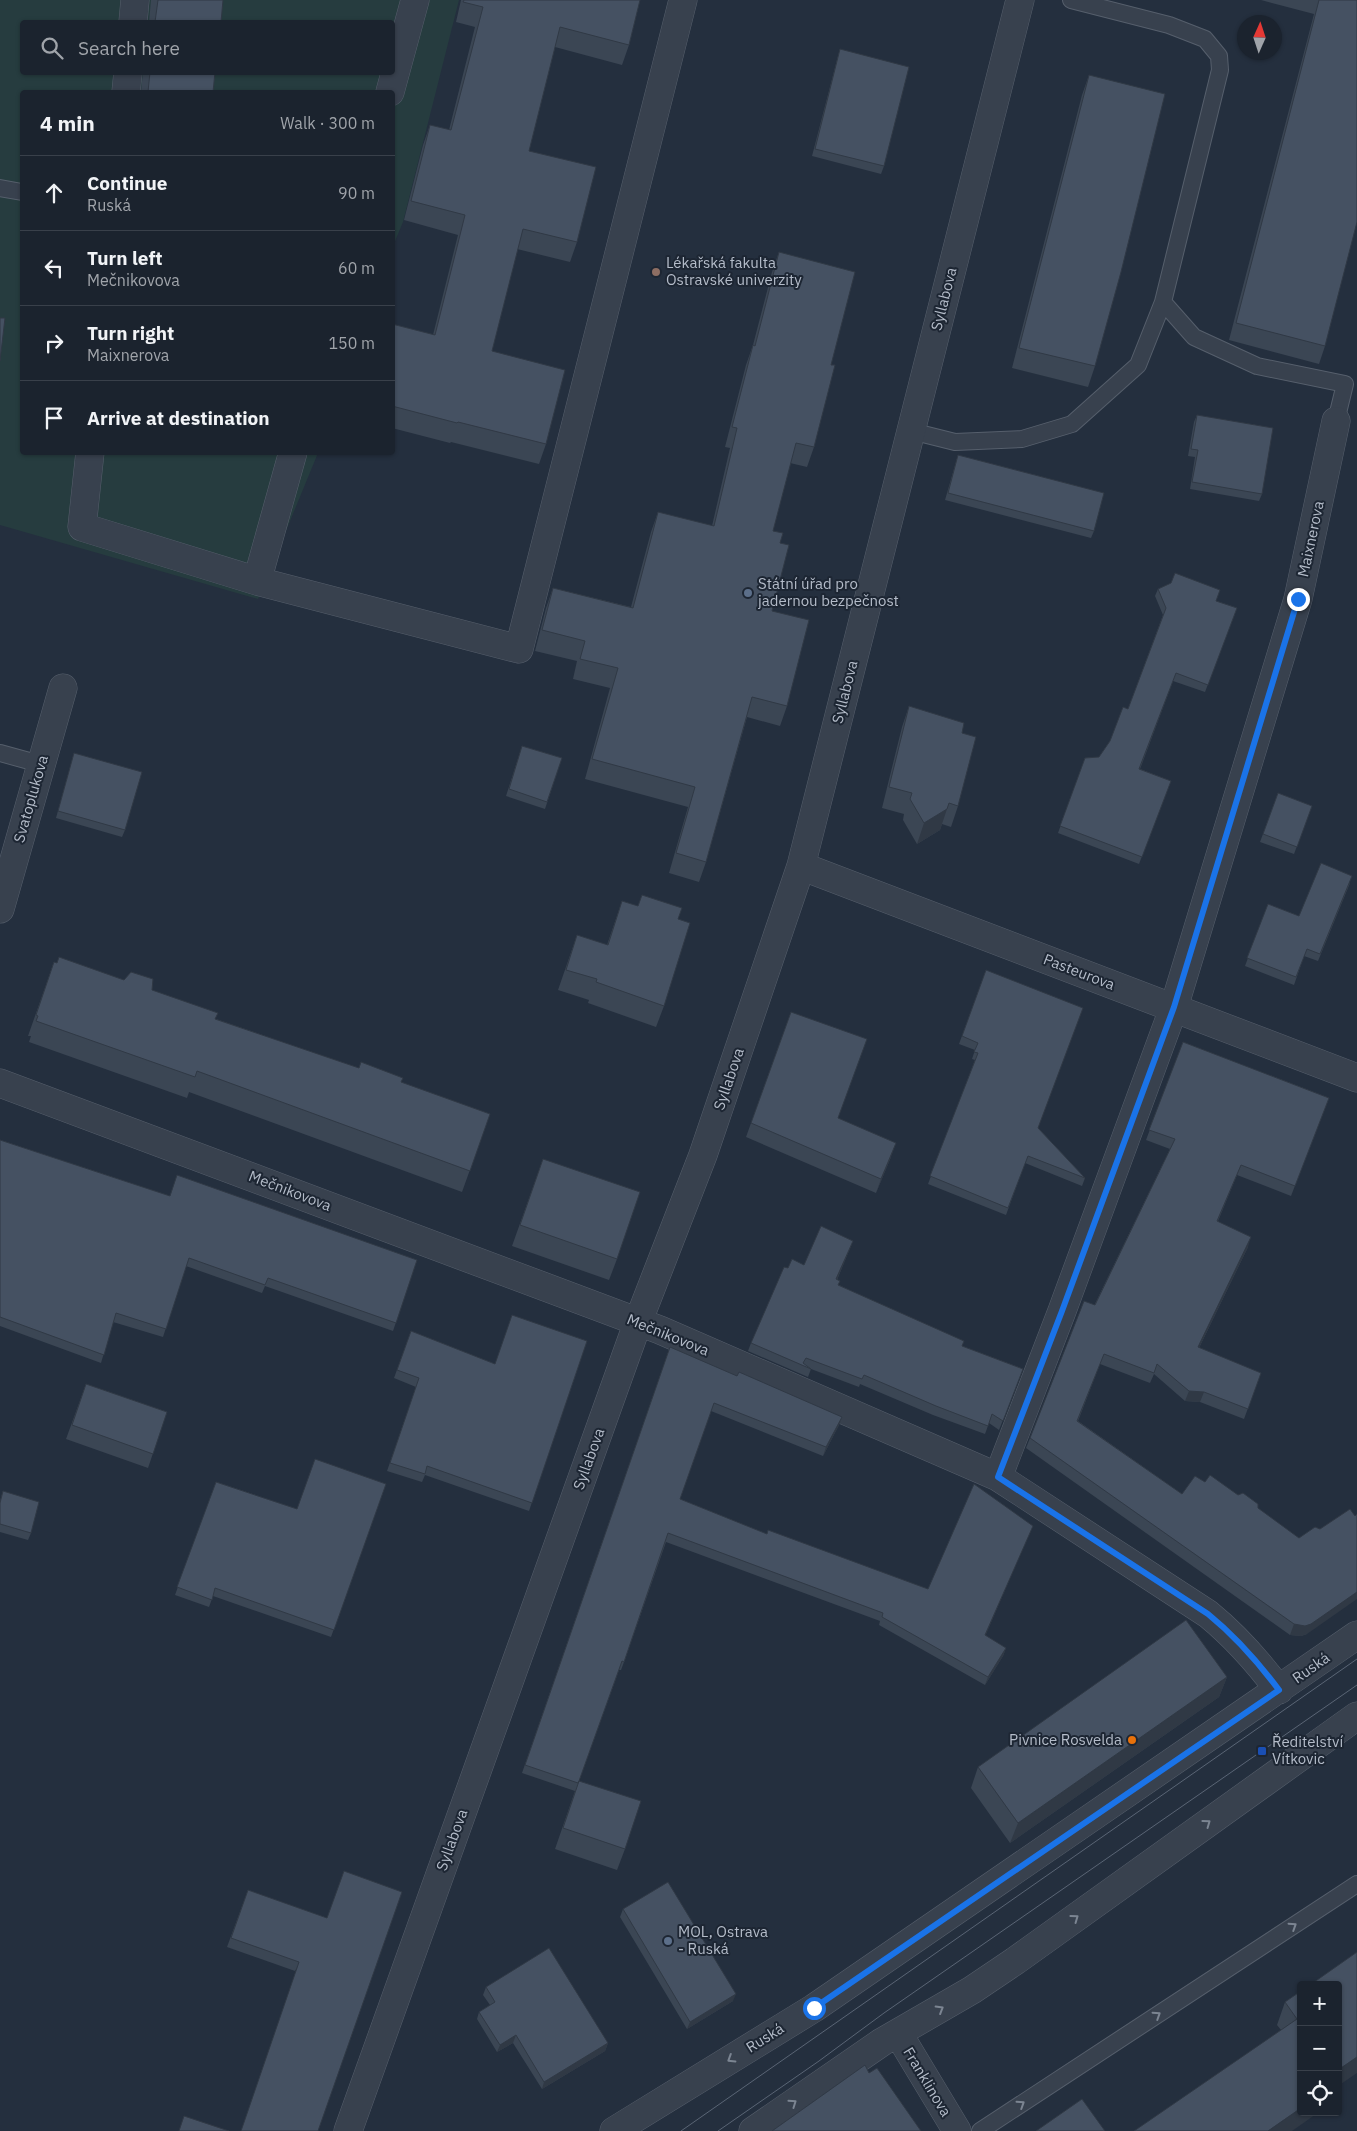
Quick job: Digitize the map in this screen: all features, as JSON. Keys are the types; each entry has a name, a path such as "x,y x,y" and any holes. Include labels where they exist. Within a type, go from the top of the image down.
{"street":[{"path":"133,20 135,0"},
{"path":"395,74 415,0"},
{"path":"90,455 82,527 257,580 519,649 683,0"},
{"name":"Syllabova","path":"348,2131 638,1322 703,1155 802,866 1020,0"},
{"path":"126,90 128,75"},
{"path":"391,90 395,75"},
{"name":"Maixnerova","path":"998,1477 1062,1311 1174,1007 1298,599 1336,421"},
{"path":"257,580 292,455"},
{"name":"Svatoplukova","path":"0,909 63,688"},
{"name":"Pasteurova","path":"802,866 1357,1078"},
{"name":"Mečnikovova","path":"0,1083 638,1322 998,1477 1208,1614 1229,1631 1266,1672 1279,1690"},
{"name":"Ruská","path":"614,2131 814,2008 1357,1635"},
{"path":"753,2131 898,2034 972,1990 1015,1961 1357,1716"},
{"name":"Franklinova","path":"898,2034 957,2131"}],"lane":[{"path":"911,431 955,442 1012,440 1022,439 1072,424 1138,365 1163,302 1220,70 1218,56 1205,39 1169,25 1071,0"},
{"path":"0,188 20,192"},
{"path":"1163,302 1194,337 1257,366 1345,384 1336,421"},
{"path":"0,753 40,764"},
{"path":"980,2131 1357,1884"}],"green space":[{"path":"0,0 459,0 403,222 395,241 395,90 20,90 20,455 317,455 258,599 0,525"}],"building":[{"path":"158,0 223,0 221,20 155,20"},
{"path":"464,0 640,0 629,45 560,27 529,151 596,167 577,242 523,229 492,351 565,370 546,444 395,407 395,325 435,335 465,215 411,201 430,125 451,130 483,7 463,2"},
{"path":"1319,0 1357,0 1357,222 1325,346 1236,323"},
{"path":"840,49 909,67 884,166 815,149"},
{"path":"150,75 215,75 213,90 148,90"},
{"path":"1089,75 1165,94 1121,272 1095,366 1019,348"},
{"path":"779,252 855,272 831,365 835,365 814,447 796,443 773,531 783,533 780,543 789,545 772,611 809,620 787,706 752,697 706,862 676,853 695,787 592,759 618,668 580,659 585,641 542,630 553,588 633,608 658,512 714,526 737,428 732,427"},
{"path":"0,318 5,318 0,361"},
{"path":"1197,415 1273,428 1262,494 1192,482 1198,450 1191,449"},
{"path":"958,455 1104,493 1094,531 948,493"},
{"path":"1175,573 1220,590 1216,601 1237,608 1208,685 1176,673 1139,769 1171,781 1142,857 1060,826 1085,758 1099,757 1110,741 1123,707 1128,709 1166,608 1158,589 1171,583"},
{"path":"909,706 964,723 962,733 976,737 958,806 949,803 947,809 924,823 910,799 912,793 889,787"},
{"path":"522,746 562,758 547,802 509,789"},
{"path":"74,753 142,772 125,830 58,811"},
{"path":"1278,793 1312,806 1297,847 1263,834"},
{"path":"1321,863 1352,876 1320,954 1307,949 1296,977 1247,958 1268,904 1299,916"},
{"path":"642,895 682,908 678,919 690,923 664,1006 596,982 597,979 566,970 577,935 608,945 622,901 638,906"},
{"path":"59,957 124,980 131,972 153,979 152,990 218,1013 215,1019 359,1068 361,1062 403,1078 401,1082 490,1114 470,1171 197,1071 195,1077 36,1021 38,1016 36,1015 54,962 57,963"},
{"path":"986,970 1083,1008 1038,1128 1085,1178 1028,1156 1008,1208 930,1176 978,1053 974,1052 978,1043 962,1036"},
{"path":"791,1012 867,1039 838,1118 896,1143 881,1179 751,1123"},
{"path":"1183,1042 1329,1098 1295,1186 1241,1165 1217,1221 1251,1237 1198,1347 1261,1373 1248,1409 1204,1392 1189,1391 1157,1364 1154,1373 1104,1354 1077,1421 1182,1494 1195,1476 1205,1482 1210,1475 1238,1495 1243,1493 1258,1504 1258,1508 1299,1538 1315,1527 1320,1529 1350,1509 1355,1516 1357,1514 1357,1592 1311,1624 1305,1626 1294,1624 1030,1438 1084,1301 1095,1305 1175,1139 1149,1130"},
{"path":"0,1140 170,1196 177,1175 417,1260 396,1323 268,1278 265,1285 189,1258 166,1329 116,1313 104,1355 0,1317"},
{"path":"543,1159 640,1192 617,1259 520,1225"},
{"path":"821,1226 853,1241 836,1279 840,1281 838,1285 964,1341 962,1346 1023,1369 1003,1421 992,1414 988,1426 864,1375 862,1379 806,1358 803,1363 811,1369 751,1343 784,1267 788,1268 792,1259 804,1265"},
{"path":"512,1315 587,1341 532,1503 427,1466 425,1474 390,1463 419,1378 397,1370 411,1331 495,1364"},
{"path":"670,1347 737,1376 739,1372 842,1417 826,1447 714,1403 680,1499 767,1534 768,1530 928,1589 974,1484 1033,1526 985,1635 1006,1648 988,1677 882,1617 883,1613 668,1533 624,1662 622,1661 578,1783 525,1765"},
{"path":"86,1384 167,1412 153,1454 72,1425"},
{"path":"315,1459 386,1484 334,1630 215,1588 212,1600 177,1587 216,1482 297,1509"},
{"path":"3,1491 39,1502 31,1533 0,1524 0,1503"},
{"path":"1186,1620 1227,1677 1018,1823 978,1767"},
{"path":"579,1781 641,1801 625,1849 563,1828"},
{"path":"344,1871 402,1892 318,2131 241,2131 299,1962 231,1938 248,1890 327,1918"},
{"path":"668,1882 736,1994 690,2022 623,1909"},
{"path":"549,1948 608,2043 544,2082 516,2035 500,2045 479,2012 495,2002 486,1987"},
{"path":"1357,1952 1357,2057 1342,2067 1342,1981 1316,1981"},
{"path":"1297,1994 1297,2019 1285,2002"},
{"path":"1297,2019 1297,2111 1268,2131 1134,2131"},
{"path":"865,2065 869,2073 877,2068 921,2131 772,2131"},
{"path":"1082,2099 1105,2131 1036,2131"},
{"path":"184,2116 229,2131 179,2131"}],"tram line":[{"path":"681,2131 1357,1659"},
{"path":"718,2131 884,2013 1357,1685"}],"place":[{"name":"Lékařská fakulta Ostravské univerzity","path":"656,272"},
{"name":"Státní úřad pro jadernou bezpečnost","path":"748,593"},
{"name":"Pivnice Rosvelda","path":"1132,1740"},
{"name":"Ředitelství Vítkovic","path":"1262,1751"},
{"name":"MOL, Ostrava - Ruská","path":"668,1941"}],"route":[{"path":"814,2008 1279,1690 1266,1672 1229,1631 1208,1614 998,1477 1062,1311 1174,1007 1298,599"}]}
